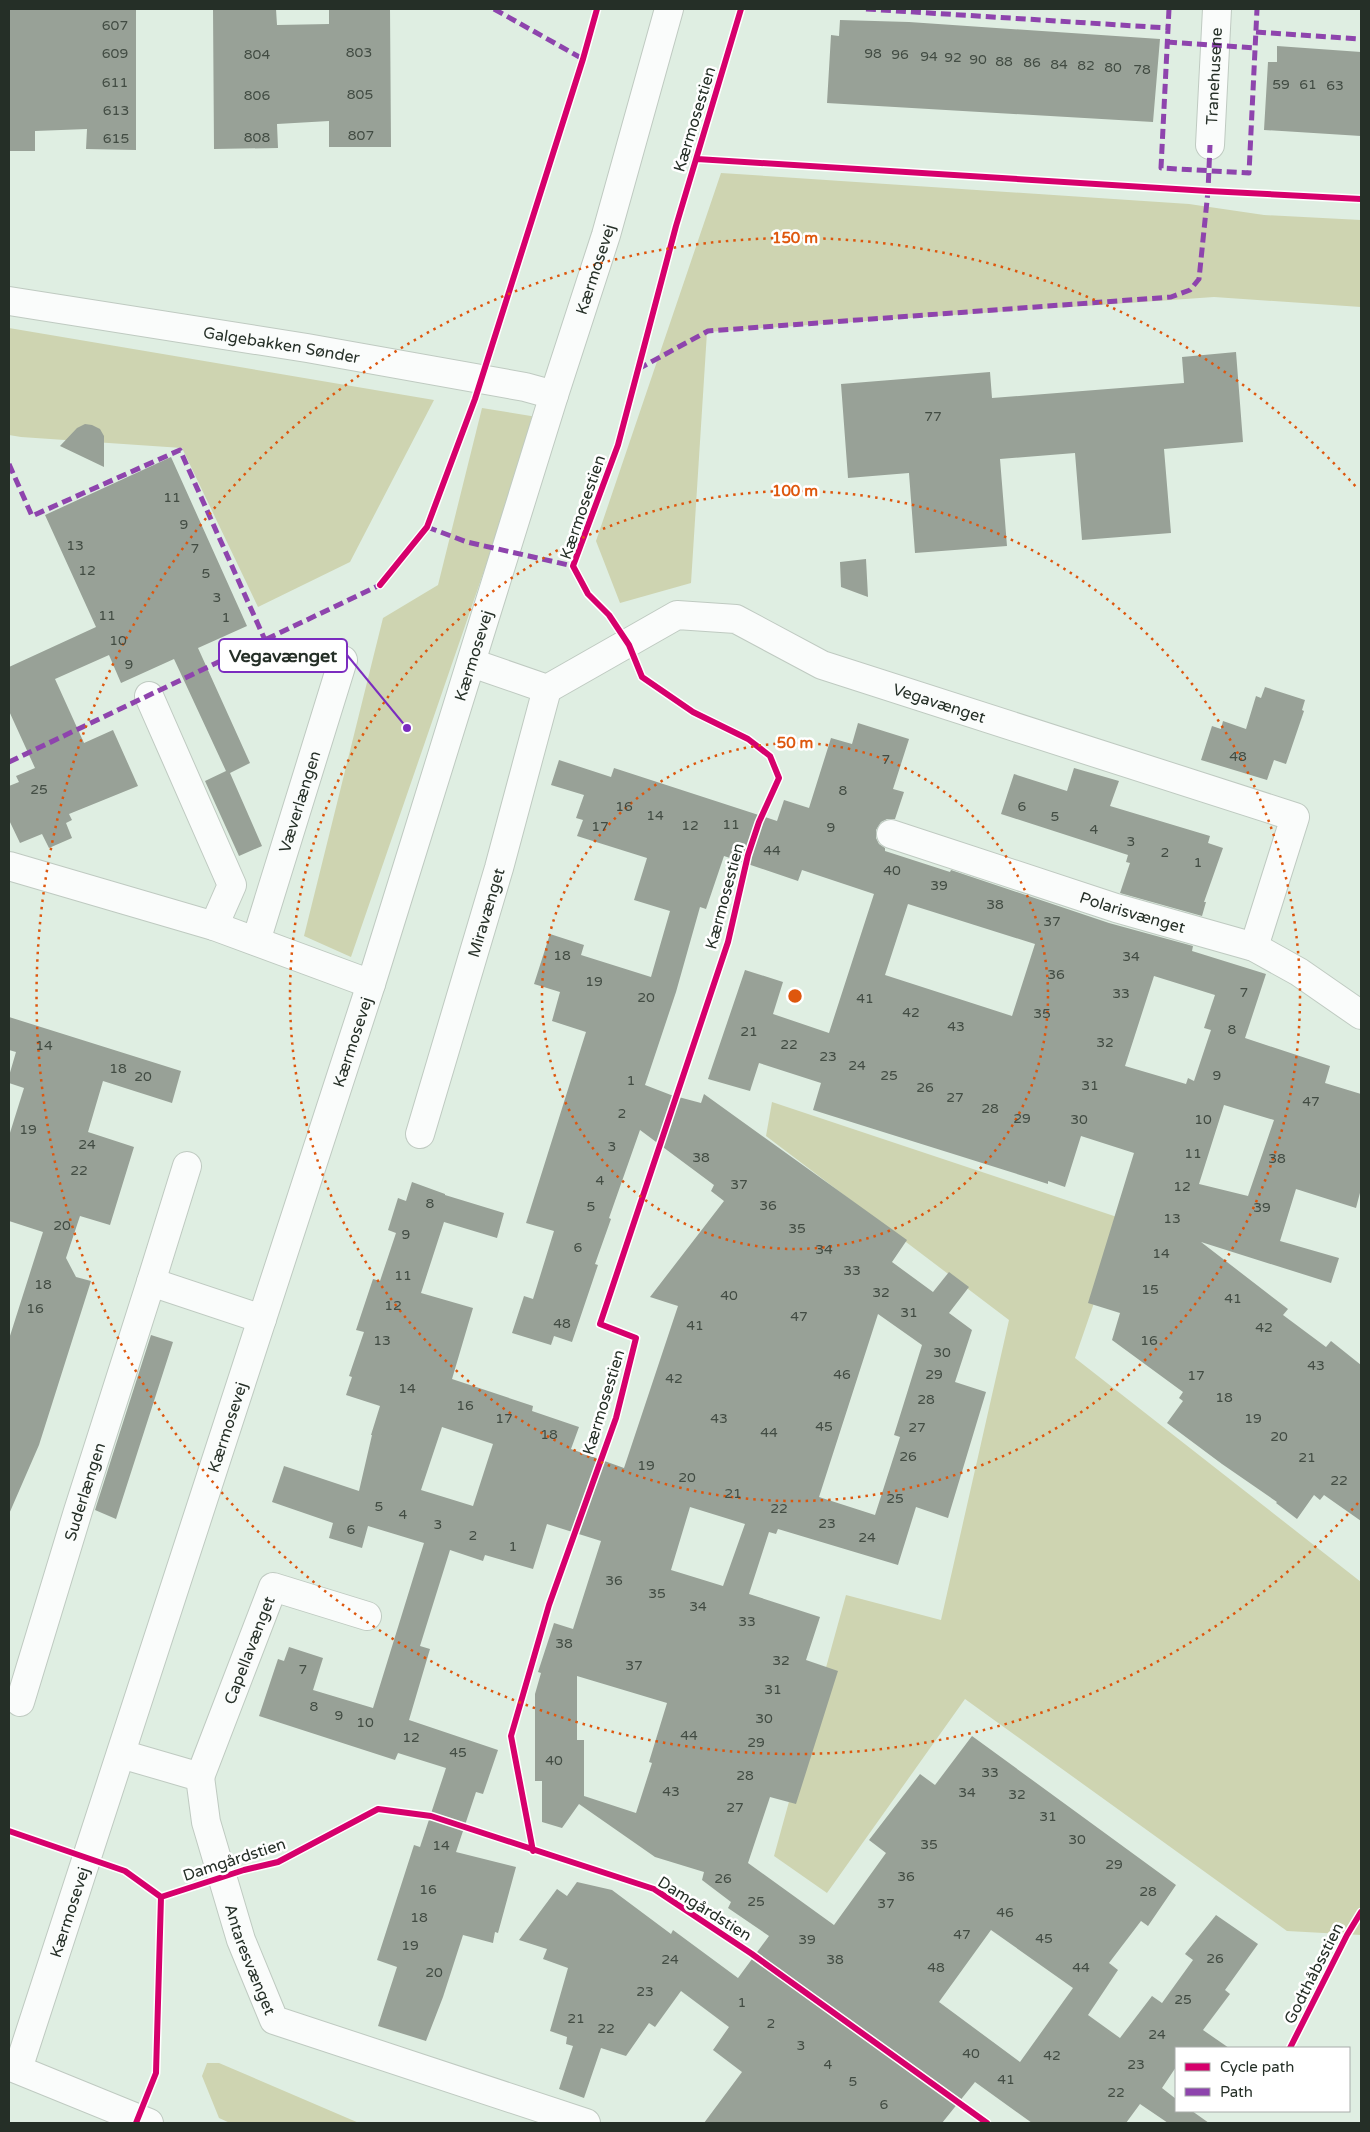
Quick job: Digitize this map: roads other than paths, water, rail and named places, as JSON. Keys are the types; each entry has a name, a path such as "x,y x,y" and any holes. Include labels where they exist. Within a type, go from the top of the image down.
{"street":[{"name":"Kærmosevej","path":"13,2068 121,1754 371,984 554,395 606,235 668,9"},
{"name":"Tranehusene","path":"1210,145 1217,9"},
{"name":"Galgebakken Sønder","path":"9,301 307,348 525,387 554,395"},
{"name":"Vegavænget","path":"547,689 677,615 736,619 822,665 1295,817 1254,947"},
{"name":"Væverlængen","path":"256,941 343,660"},
{"path":"472,663 547,689"},
{"name":"Miravænget","path":"420,1134 499,868 547,689"},
{"path":"149,696 232,885 214,926"},
{"name":"Polarisvænget","path":"891,834 1116,908 1254,947 1299,972 1361,1015"},
{"path":"9,866 214,926 371,984"},
{"name":"Suderlængen","path":"20,1702 187,1166"},
{"path":"151,1282 262,1319"},
{"name":"Capellavænget","path":"200,1777 273,1587 367,1616"},
{"path":"121,1754 200,1777"},
{"name":"Antaresvænget","path":"200,1777 206,1822 241,1940 274,2020 586,2123"},
{"path":"13,2068 149,2123"}],"place":[{"name":"Vegavænget","path":"407,728"}]}
